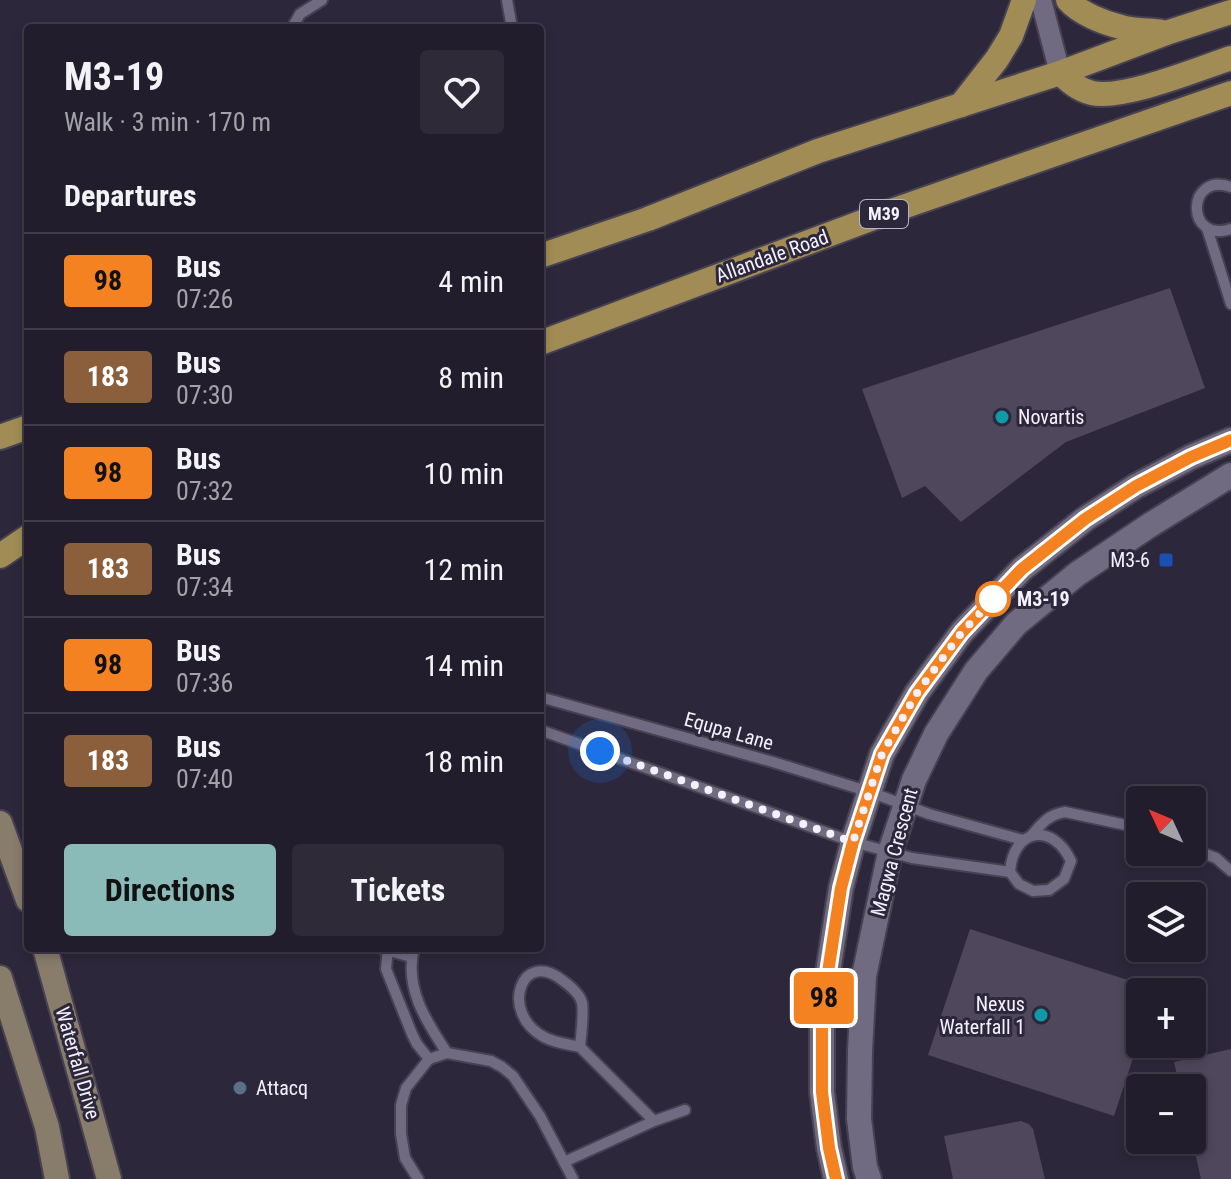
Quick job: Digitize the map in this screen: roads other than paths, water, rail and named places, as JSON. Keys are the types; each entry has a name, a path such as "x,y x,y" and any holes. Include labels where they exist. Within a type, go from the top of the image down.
{"main road":[{"path":"961,105 1011,36 1024,0"},
{"path":"1068,0 1098,19 1121,28 1169,32"},
{"path":"544,255 648,219 818,151 1060,73 1231,12"},
{"path":"1060,73 1085,91 1110,94 1142,87 1231,58"},
{"name":"Allandale Road","path":"544,341 897,209 1231,93"},
{"path":"0,428 24,426"},
{"path":"0,437 24,428"},
{"path":"0,538 24,529"},
{"path":"0,556 24,540"},
{"path":"0,823 24,889"},
{"name":"Waterfall Drive","path":"46,952 109,1179"},
{"path":"0,978 47,1127 57,1179"}],"street":[{"path":"1041,0 1060,73"},
{"name":"Magwa Crescent","path":"836,1179 822,1092 822,1011 841,888 882,754 917,693 962,632 1022,569 1085,519 1136,486 1231,440"},
{"name":"Magwa Crescent","path":"869,1179 859,1119 864,976 890,852 914,780 936,734 976,671 1016,624 1077,574 1231,475"}],"lane":[{"path":"294,24 300,14 322,0"},
{"path":"507,0 511,24"},
{"path":"1231,187 1212,185 1200,195 1196,209 1207,228 1231,304"},
{"path":"1207,228 1231,229"},
{"name":"Equpa Lane","path":"544,698 773,762 929,814 1027,838"},
{"path":"544,731 853,842 912,858 1010,872"},
{"path":"1027,838 1047,836 1064,846 1071,861 1064,879 1049,890 1033,891 1019,884 1010,872 1011,857 1027,838 1045,819 1065,812 1126,825"},
{"path":"1206,854 1216,858 1231,871"},
{"path":"385,952 391,983 417,1044 429,1059"},
{"path":"412,953 412,988 429,1026 447,1053"},
{"path":"580,1047 582,1003 555,974 533,972 525,979 519,992 521,1014 529,1027 554,1041 580,1047 654,1121"},
{"path":"418,1179 405,1158 401,1105 406,1088 429,1059 447,1053 491,1061 513,1076 540,1116 573,1179"},
{"path":"564,1162 685,1110"}],"place":[{"name":"Novartis","path":"1002,417"},
{"name":"M3-6","path":"1166,560"},
{"name":"M3-19","path":"993,599"},
{"name":"Nexus Waterfall 1","path":"1041,1015"},
{"name":"Attacq","path":"240,1088"}]}
